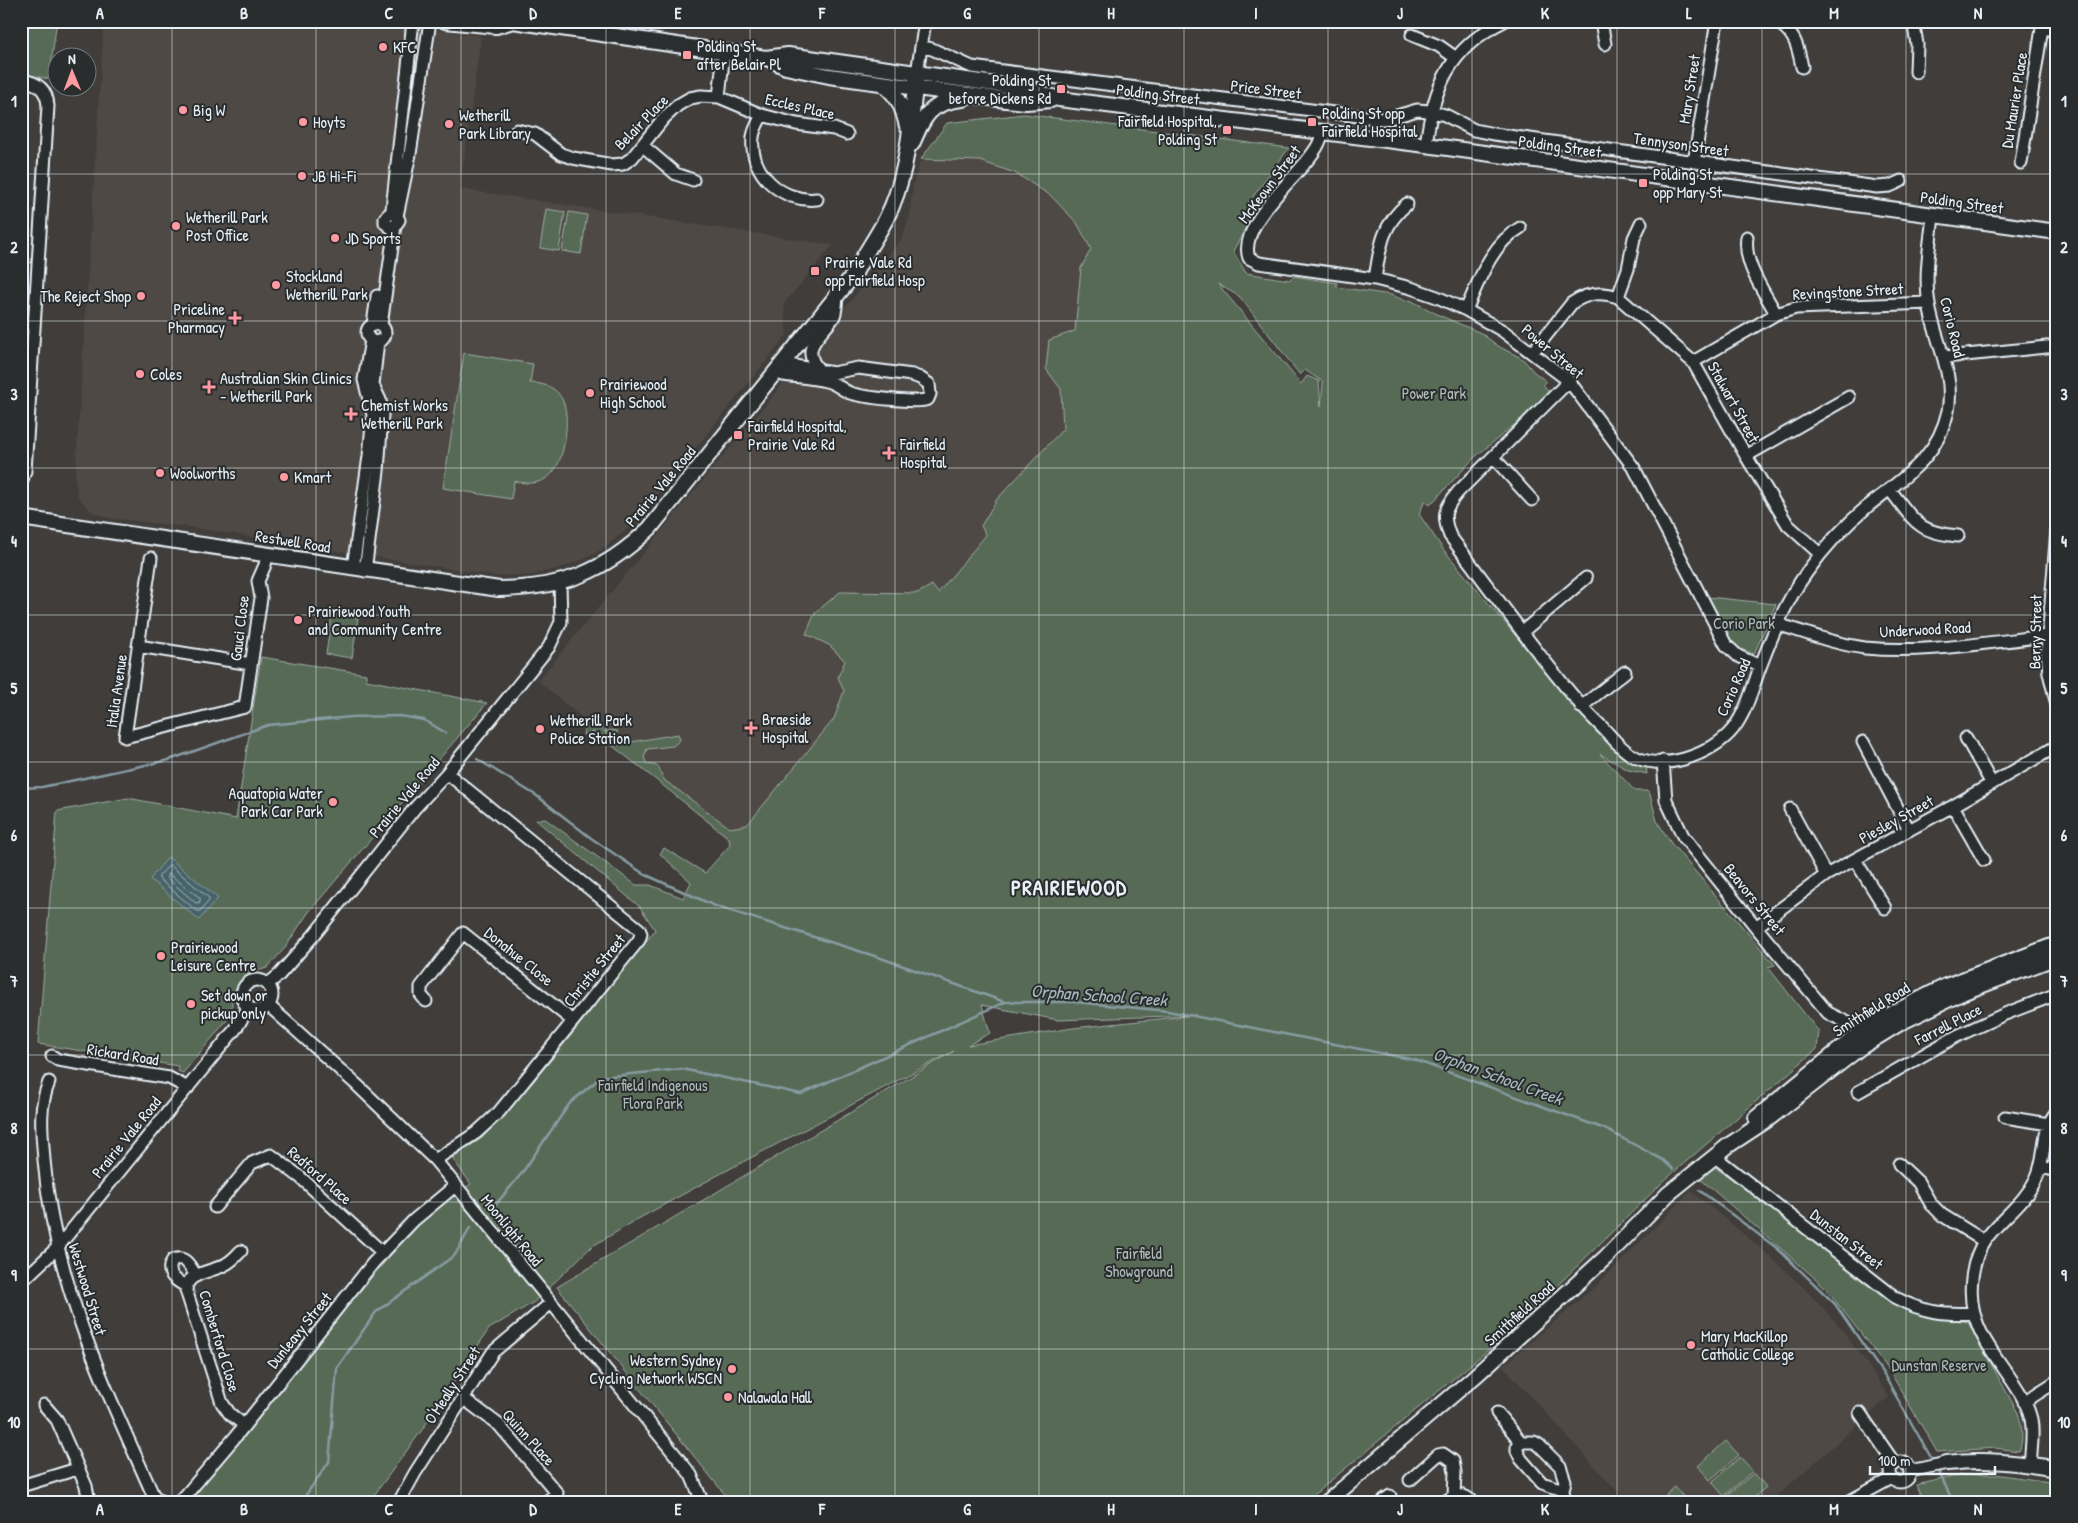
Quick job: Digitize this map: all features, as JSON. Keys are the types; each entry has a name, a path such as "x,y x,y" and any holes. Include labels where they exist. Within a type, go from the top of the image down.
{"main road":[{"name":"Polding Street","path":"445,21 496,26 513,21 766,58 788,55 1024,88 1058,99 1426,145 2057,232"},
{"name":"Polding Street","path":"766,58 786,67 883,84 1026,102 1058,99"},
{"name":"Prairie Vale Road","path":"560,583 606,563 631,546 650,528 855,273 886,219 905,161 917,73"},
{"path":"883,84 899,100 909,134"},
{"path":"905,161 925,116 934,107 950,101 983,98"},
{"name":"Restwell Road","path":"21,518 498,589 528,588 560,583"},
{"name":"Smithfield Road","path":"1327,1502 1474,1376 1605,1258 1668,1194 1729,1144 1764,1110 1860,1033 1895,1012 1946,986 2057,944"},
{"name":"Smithfield Road","path":"1729,1144 1766,1120 1876,1037 1900,1023 1964,992 2053,957"},
{"path":"1806,1090 1823,1069 1859,1040 1860,1033 1870,1034 1936,997 1964,992"},
{"path":"1948,1463 1978,1461 2057,1468"}],"street":[{"path":"359,569 373,415 364,380 375,341 367,333 368,328 377,325 393,220 413,21"},
{"path":"393,220 415,122 430,21"},
{"path":"917,73 925,21"},
{"path":"1426,145 1430,112 1444,75 1456,58 1478,38 1504,21"},
{"path":"1601,21 1605,44"},
{"name":"Mary Street","path":"1694,162 1717,21"},
{"path":"1774,21 1783,25 1792,35 1798,45 1802,67"},
{"path":"1913,21 1917,44 1916,72"},
{"name":"Du Maurier Place","path":"2021,163 2042,28 2057,30"},
{"path":"1412,35 1438,46 1456,58"},
{"name":"Price Street","path":"922,47 932,49 972,67 1282,107 1382,119 1417,110 1430,112"},
{"path":"719,97 724,52"},
{"path":"21,80 39,85 46,94 48,106 25,471 21,483"},
{"name":"Belair Place","path":"517,130 535,134 562,154 573,158 623,164 632,158 642,144 678,105 690,98 701,96 719,97"},
{"name":"Eccles Place","path":"719,97 762,116 796,124 834,129 847,134"},
{"name":"Tennyson Street","path":"1430,112 1445,114 1474,130 1877,187 1890,186 1901,181"},
{"path":"762,116 755,128 753,139 755,157 761,171 769,183 780,192 804,201 817,199"},
{"path":"403,121 415,122"},
{"name":"McKeown Street","path":"1248,257 1248,242 1254,225 1316,149 1323,132"},
{"path":"642,144 676,174 693,180"},
{"path":"1375,279 1384,233 1396,213 1407,204"},
{"name":"Corio Road","path":"1569,381 1447,505 1444,521 1450,536 1581,707 1629,754 1648,760 1686,759 1703,752 1726,736 1744,711 1777,624 1795,589 1820,554 1848,524 1923,462 1942,429 1949,400 1945,357 1929,304 1927,272 1933,216"},
{"path":"1532,353 1572,303 1580,298 1595,294 1608,294 1618,297 1628,269 1634,238 1641,223"},
{"path":"1466,310 1492,256 1509,235 1520,228"},
{"path":"1747,237 1745,248 1747,258 1776,314"},
{"name":"Power Street","path":"1248,257 1259,263 1375,279 1426,293 1466,310 1503,331 1569,381 1634,468 1726,645 1738,656 1760,666"},
{"path":"820,371 814,364 811,348 815,340 833,318 837,294"},
{"name":"Stalwart Street","path":"1618,297 1693,362 1746,456 1788,525 1820,554"},
{"name":"Revingstone Street","path":"1693,362 1776,314 1796,308 1929,304"},
{"path":"1945,357 2057,346"},
{"path":"780,368 839,373 858,368 912,376 920,378 929,384 930,394 928,398 918,401 861,395 850,393 834,383 784,375 780,368"},
{"path":"1746,456 1849,397"},
{"path":"1493,457 1532,500"},
{"path":"1890,490 1914,519 1926,530 1938,534 1958,536"},
{"name":"Berry Street","path":"2057,529 2048,636 2049,673 2057,705"},
{"name":"Gauci Close","path":"245,707 261,598 258,581 265,565 266,555"},
{"name":"Italia Avenue","path":"151,558 125,737 245,707"},
{"path":"1522,632 1586,578"},
{"name":"Prairie Vale Road","path":"268,984 283,971 314,935 414,809 447,773 537,662 555,637 562,615 560,583"},
{"name":"Underwood Road","path":"1777,624 1841,644 1888,649 1934,647 2048,636"},
{"path":"138,646 251,664"},
{"path":"1581,707 1625,672"},
{"path":"1966,738 1992,784"},
{"path":"1863,742 1909,830"},
{"name":"Piesley Street","path":"1756,927 1826,875 1953,806 2057,746"},
{"name":"Beavors Street","path":"1664,761 1664,790 1675,822 1684,836 1756,927 1828,1013 1854,1026 1860,1033"},
{"name":"Christie Street","path":"435,1160 476,1133 499,1112 640,940 641,934 639,929 447,773"},
{"path":"1953,806 1984,860"},
{"path":"1790,809 1826,875"},
{"path":"1855,860 1885,908"},
{"name":"Donahue Close","path":"426,1001 421,995 421,987 463,933 573,1021"},
{"path":"259,980 268,984 272,992 268,1005 257,1010 249,1007 242,996 246,984 259,980"},
{"name":"Farrell Place","path":"1858,1092 1957,1036 2005,1014 2057,994"},
{"name":"Moonlight Road","path":"268,1005 357,1085 435,1160 685,1467 704,1502"},
{"name":"Prairie Vale Road","path":"21,1282 57,1248 237,1027 249,1007"},
{"name":"Rickard Road","path":"52,1056 58,1060 169,1078 188,1088"},
{"name":"Westwood Street","path":"49,1082 42,1098 41,1116 45,1172 57,1248 93,1360 157,1498"},
{"path":"2030,1465 2031,1418 2024,1402 1982,1335 1974,1313 1971,1294 1972,1276 1984,1241 2026,1197 2042,1167 2049,1124 2057,1111"},
{"path":"2005,1118 2049,1124"},
{"name":"Redford Place","path":"215,1207 252,1163 271,1154 300,1177 383,1253"},
{"name":"Dunstan Street","path":"1714,1156 1896,1298 1924,1311 1938,1314 1974,1313"},
{"path":"1899,1164 1918,1182 1930,1204 1942,1215 1984,1241"},
{"path":"2042,1167 2057,1171"},
{"name":"Dunleavy Street","path":"177,1502 185,1496 244,1425 383,1253 414,1220 455,1186"},
{"name":"Comberford Close","path":"241,1251 227,1264 196,1276 186,1286 187,1295 218,1396 230,1414 244,1425"},
{"name":"Comberford Close","path":"186,1286 176,1281 171,1275 169,1266 173,1260 179,1258 186,1261 196,1276"},
{"name":"O'Meally Street","path":"399,1502 415,1473 493,1352 525,1323 551,1303"},
{"path":"2024,1402 2057,1381"},
{"name":"Quinn Place","path":"463,1398 499,1425 557,1493 546,1502"},
{"path":"44,1405 57,1420 86,1486 89,1502"},
{"path":"1497,1413 1521,1442"},
{"path":"1860,1413 1895,1464"},
{"path":"1521,1442 1534,1442 1539,1445 1560,1466 1565,1481 1564,1496 1542,1483 1521,1459 1517,1447 1521,1442"},
{"path":"1410,1480 1438,1455 1443,1454 1453,1461 1455,1472 1450,1499 1463,1495 1472,1502"},
{"path":"1904,1463 1910,1471 1909,1477 1904,1482 1897,1482 1892,1478 1890,1469 1895,1464 1904,1463"},
{"path":"1910,1471 1948,1463"},
{"path":"21,1486 78,1468"},
{"path":"1848,1502 1892,1478"}],"shaded area":[{"name":"Stockland Wetherill Park","path":"104,21 368,21 481,36 460,189 833,245 784,304 787,335 636,522 601,550 583,560 531,575 495,576 189,527 109,518 92,512 78,497 75,478"},
{"name":"Fairfield Hospital","path":"921,159 980,161 1015,173 1050,195 1077,223 1094,255 1079,421 732,843 538,681 901,240 909,219 913,184"},
{"name":"Mary MacKillop Catholic College","path":"1691,1191 1763,1250 1803,1287 1841,1328 1889,1397 1770,1502 1627,1502 1503,1366 1597,1285"}],"green space":[{"path":"21,21 62,21 56,27 53,48 48,48 48,79 21,73"},
{"path":"1024,114 1289,148 1249,202 1261,200 1233,251 1246,273 1289,280 1294,276 1337,283 1337,287 1391,295 1406,301 1410,300 1481,333 1498,346 1523,359 1534,372 1546,381 1543,384 1551,395 1475,457 1430,505 1425,501 1419,514 1443,549 1597,733 1639,763 1646,763 1647,774 1628,770 1600,754 1635,791 1649,791 1657,821 1671,843 1775,965 1768,967 1819,1032 1817,1049 1666,1179 1511,1331 1305,1502 731,1502 557,1287 954,1051 720,1174 591,1247 534,1302 489,1329 422,1430 369,1502 187,1502 256,1419 305,1355 408,1235 426,1216 471,1184 452,1158 482,1138 522,1095 655,930 640,907 536,820 544,818 636,885 650,885 683,898 691,882 660,854 664,848 705,873 730,845 729,838 594,732 583,735 585,723 590,718 598,723 605,732 611,730 618,731 613,738 625,743 678,734 680,740 673,746 647,749 644,758 647,764 658,766 664,780 730,828 747,825 834,719 844,691 838,677 845,661 829,645 806,634 815,613 840,592 918,593 932,585 938,593 986,535 981,526 997,499 1063,429 1061,389 1046,369 1049,340 1075,331 1081,268 1091,249 1077,223 1050,195 1015,173 980,161 921,159 947,123","holes":["1218,284 1240,297 1300,375 1305,370 1323,382 1321,407 1319,381 1307,376 1301,384","982,1005 1058,1020 1196,1015 1073,1028 968,1045 990,1033"]},
{"path":"546,209 565,212 559,251 540,248"},
{"path":"569,212 587,215 581,254 562,251"},
{"path":"464,353 533,364 530,383 542,384 558,393 565,409 565,439 556,468 544,480 526,483 514,481 511,499 443,488"},
{"name":"Corio Park","path":"1708,597 1776,604 1754,654 1735,647 1726,638"},
{"path":"332,614 358,618 352,658 326,654"},
{"path":"261,657 366,674 366,680 487,703 308,913 284,949 267,968 249,973 232,997 232,1014 183,1073 178,1071 178,1066 38,1044 57,811 128,798 236,819"},
{"name":"Dunstan Reserve","path":"1711,1165 1749,1190 1847,1267 1901,1306 1920,1315 1968,1322 2018,1413 2022,1432 2022,1442 2019,1451 1995,1448 1937,1452 1889,1370 1824,1286 1698,1177"},
{"path":"1726,1441 1739,1455 1710,1480 1698,1466"},
{"path":"1740,1457 1753,1471 1724,1496 1712,1482"},
{"path":"1754,1473 1766,1487 1749,1502 1729,1502 1725,1497"},
{"path":"1994,1474 2057,1483 2057,1502 1924,1502 1916,1485 1961,1475"},
{"path":"1675,1487 1687,1501 1658,1502"}],"water":[{"path":"168,857 218,898 199,920 150,879"}],"waterway":[{"path":"21,788 42,787 169,760 268,725 351,717 400,716 424,720 446,733"},
{"path":"477,759 537,796 591,838 644,874 715,906 878,957 1005,1002"},
{"name":"Orphan School Creek","path":"492,1209 522,1173 570,1103 601,1077 682,1069 801,1094 1005,1002 1075,1002 1168,1011 1415,1060 1605,1129 1663,1160 1673,1169"},
{"name":"Orphan School Creek","path":"1699,1190 1778,1249 1835,1304 1884,1375 1933,1461"},
{"name":"Orphan School Creek","path":"301,1502 329,1462 337,1368 376,1312 455,1255 470,1228"},
{"name":"Orphan School Creek","path":"1937,1468 1953,1502"}],"place":[{"name":"KFC","path":"383,47"},
{"name":"Polding St after Belair Pl","path":"687,55"},
{"name":"Polding St before Dickens Rd","path":"1061,89"},
{"name":"Big W","path":"183,110"},
{"name":"Hoyts","path":"303,122"},
{"name":"Polding St opp Fairfield Hospital","path":"1312,122"},
{"name":"Wetherill Park Library","path":"449,124"},
{"name":"Fairfield Hospital, Polding St","path":"1227,130"},
{"name":"JB Hi-Fi","path":"302,176"},
{"name":"Polding St opp Mary St","path":"1643,183"},
{"name":"Wetherill Park Post Office","path":"176,226"},
{"name":"JD Sports","path":"335,238"},
{"name":"Prairie Vale Rd opp Fairfield Hosp","path":"815,271"},
{"name":"Stockland Wetherill Park","path":"276,285"},
{"name":"The Reject Shop","path":"141,296"},
{"name":"Priceline Pharmacy","path":"235,318"},
{"name":"Coles","path":"140,374"},
{"name":"Australian Skin Clinics - Wetherill Park","path":"209,387"},
{"name":"Prairiewood High School","path":"590,393"},
{"name":"Chemist Works Wetherill Park","path":"351,414"},
{"name":"Fairfield Hospital, Prairie Vale Rd","path":"738,435"},
{"name":"Fairfield Hospital","path":"889,453"},
{"name":"Woolworths","path":"160,473"},
{"name":"Kmart","path":"284,477"},
{"name":"Prairiewood Youth and Community Centre","path":"298,620"},
{"name":"Braeside Hospital","path":"751,728"},
{"name":"Wetherill Park Police Station","path":"540,729"},
{"name":"Aquatopia Water Park Car Park","path":"333,802"},
{"name":"Prairiewood Leisure Centre","path":"161,956"},
{"name":"Set down or pickup only","path":"191,1004"},
{"name":"Mary MacKillop Catholic College","path":"1691,1345"},
{"name":"Western Sydney Cycling Network WSCN","path":"732,1369"},
{"name":"Nalawala Hall","path":"728,1397"}],"district":[{"name":"PRAIRIEWOOD","path":"1069,887"}],"park label":[{"name":"Power Park","path":"1434,393"},
{"name":"Fairfield Indigenous Flora Park","path":"653,1094"},
{"name":"Fairfield Showground","path":"1139,1262"}]}
